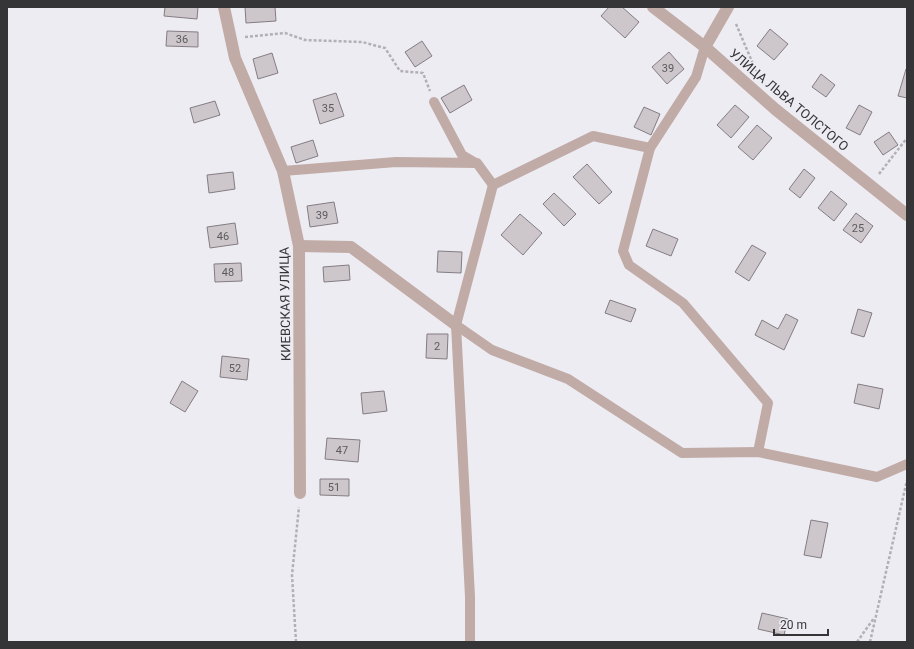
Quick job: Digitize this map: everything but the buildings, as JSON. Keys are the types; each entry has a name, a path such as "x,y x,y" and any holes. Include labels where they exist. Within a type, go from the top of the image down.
{"street":[{"name":"КИЕВСКАЯ УЛИЦА","path":"224,7 235,58 283,171 299,246 300,493"},
{"name":"УЛИЦА ЛЬВА ТОЛСТОГО","path":"653,7 706,48 775,109 907,215"},
{"path":"706,48 728,7"},
{"path":"299,246 351,247 456,326"}],"lane":[{"path":"706,48 696,77 650,148 623,251 629,265 683,303 768,403 758,452"},
{"path":"434,102 462,155 477,163 493,185"},
{"path":"470,642 470,598 456,326 493,185 593,136 650,148"},
{"path":"283,171 396,162 477,163"},
{"path":"456,326 492,350 568,379 682,453 758,452 877,477 907,464"}],"path":[{"path":"735,21 758,75"},
{"path":"231,38 285,33 306,40 362,42 385,48 400,70 422,73 434,102"},
{"path":"870,185 907,138"},
{"path":"870,642 907,480"},
{"path":"296,642 292,575 300,493"},
{"path":"857,642 876,616"}]}
